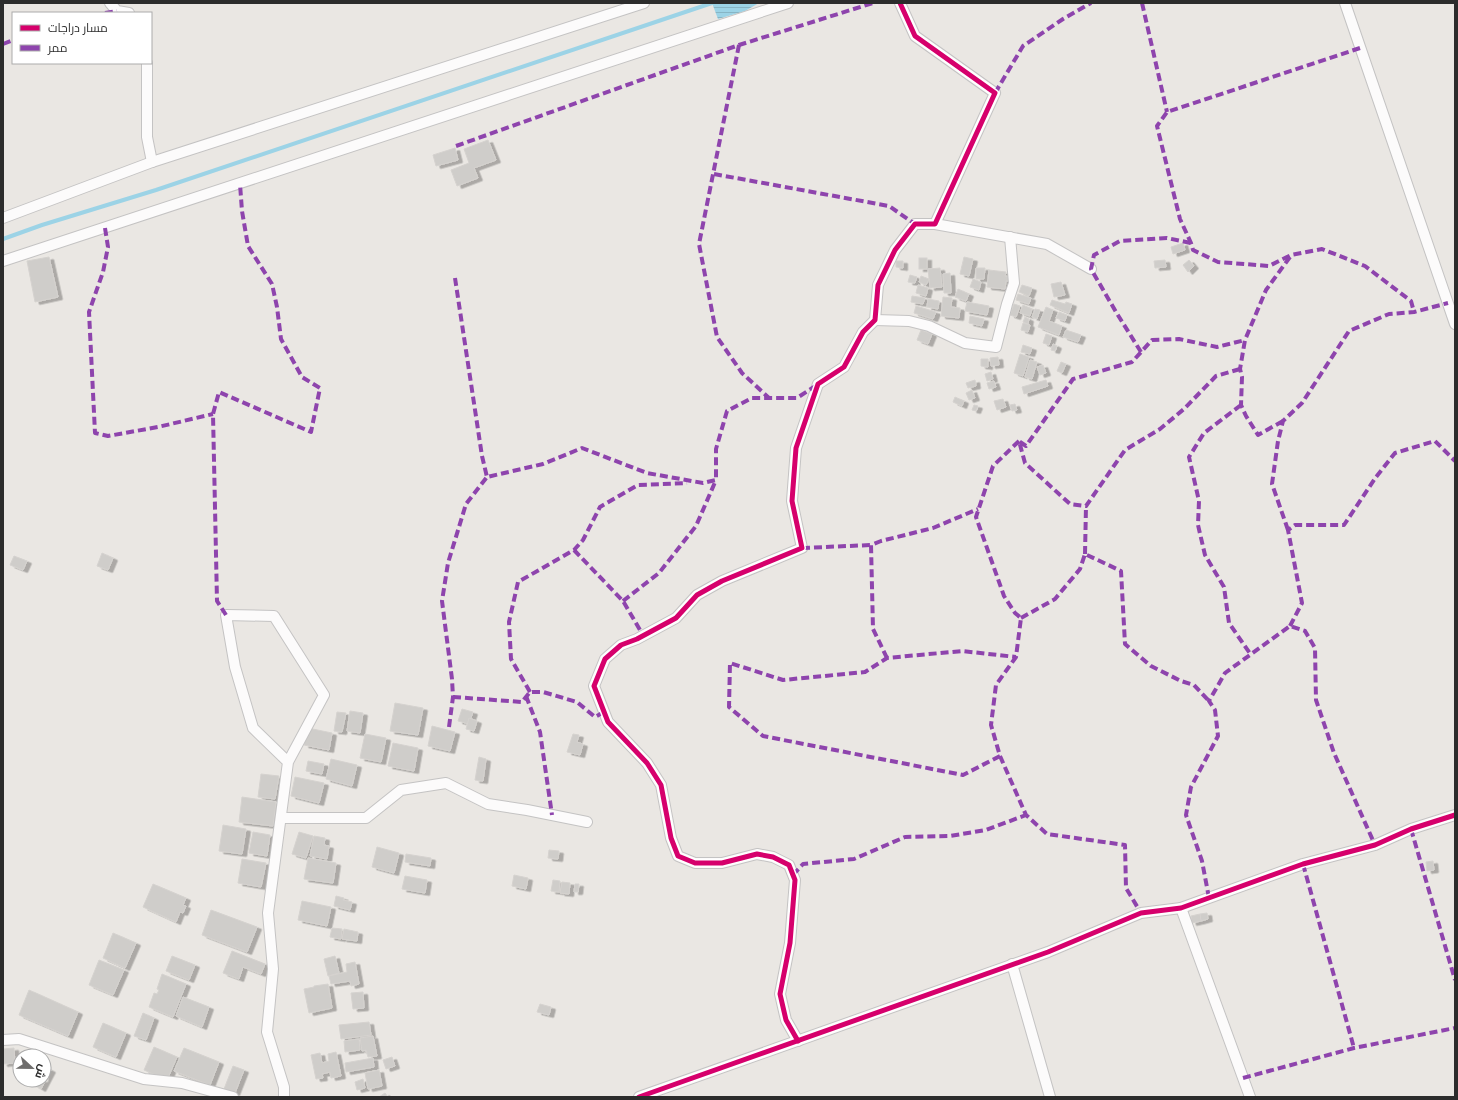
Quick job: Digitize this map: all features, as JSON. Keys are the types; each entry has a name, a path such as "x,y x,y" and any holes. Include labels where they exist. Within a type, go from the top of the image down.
{"street":[{"path":"110,3 117,11 123,12"},
{"path":"3,218 152,162 644,3"},
{"path":"3,261 788,3"},
{"path":"900,3 915,36 995,93 935,224"},
{"path":"1345,3 1455,324"},
{"path":"147,64 146,137 152,162"},
{"path":"798,1040 786,1020 780,994 790,943 794,901 795,880 789,866 773,857 757,854 722,863 695,863 678,856 671,838 661,785 647,763 608,722 594,686 605,659 621,645 637,639 676,618 697,595 722,581 802,548 792,501 796,448 818,384 844,367 863,332 875,320 878,285 895,250 915,224 935,224 1047,244 1091,269"},
{"path":"875,320 909,321 930,326 965,343 996,347 1014,282 1010,237"},
{"path":"284,1097 284,1087 267,1032 273,969 268,913 288,762 324,695 274,616 226,615 235,667 253,728 288,762"},
{"path":"281,818 366,818 401,790 446,783 488,804 587,822"},
{"path":"640,1097 1048,952 1141,913 1181,908 1303,864 1375,845 1411,829 1455,815"},
{"path":"1181,908 1250,1097"},
{"path":"1012,964 1050,1097"},
{"path":"3,1040 19,1039 144,1079 182,1083 233,1097"}],"water":[{"path":"712,3 759,3 745,11 718,19"}],"building":[{"path":"488,140 496,160 474,168 478,178 457,186 451,170 469,163 464,149"},
{"path":"455,148 458,160 436,166 433,155"},
{"path":"1183,243 1185,250 1173,254 1171,247"},
{"path":"49,257 58,297 35,302 27,261"},
{"path":"964,257 973,259 969,276 960,274"},
{"path":"919,258 927,258 927,269 919,269"},
{"path":"1165,260 1166,267 1155,268 1154,261"},
{"path":"1189,260 1194,266 1188,272 1183,265"},
{"path":"896,261 903,261 903,268 896,267"},
{"path":"940,268 942,287 930,288 928,269"},
{"path":"976,268 985,268 984,279 976,279"},
{"path":"989,270 1006,272 1005,276 1011,277 1010,281 1006,281 1005,289 987,287"},
{"path":"950,273 951,293 944,293 943,274"},
{"path":"910,275 917,277 915,283 908,282"},
{"path":"921,276 929,279 926,285 919,282"},
{"path":"973,279 981,282 979,290 970,287"},
{"path":"1061,282 1065,295 1054,297 1051,284"},
{"path":"918,285 928,288 926,296 916,293"},
{"path":"1022,285 1032,288 1029,296 1019,292"},
{"path":"958,289 969,294 966,301 955,297"},
{"path":"1018,294 1031,298 1029,304 1016,300"},
{"path":"912,296 925,298 923,304 911,302"},
{"path":"943,297 952,298 951,307 960,308 959,318 941,316"},
{"path":"928,299 939,301 938,309 927,307"},
{"path":"1052,300 1065,304 1066,302 1072,304 1069,313 1050,305"},
{"path":"967,302 989,306 987,315 965,311"},
{"path":"1014,304 1020,306 1016,317 1010,315"},
{"path":"1023,305 1032,309 1030,316 1020,313"},
{"path":"916,306 936,312 933,319 914,313"},
{"path":"1046,307 1053,310 1049,321 1062,326 1059,335 1038,327"},
{"path":"1035,309 1040,310 1037,319 1032,317"},
{"path":"1059,312 1067,315 1065,321 1056,318"},
{"path":"970,316 984,319 982,326 969,323"},
{"path":"1025,317 1029,319 1028,324 1023,322"},
{"path":"1023,323 1030,325 1028,332 1021,330"},
{"path":"921,330 932,334 928,344 917,340"},
{"path":"1066,330 1081,335 1078,342 1063,337"},
{"path":"1046,334 1052,336 1049,345 1043,343"},
{"path":"1053,344 1057,346 1055,351 1051,350"},
{"path":"1023,345 1032,348 1030,354 1021,352"},
{"path":"1020,354 1029,357 1023,376 1014,373"},
{"path":"998,357 999,365 991,366 990,358"},
{"path":"981,359 988,359 988,367 981,366"},
{"path":"1030,360 1037,362 1032,379 1025,377"},
{"path":"1061,362 1066,364 1062,373 1057,371"},
{"path":"1043,365 1046,373 1040,375 1037,367"},
{"path":"991,372 993,379 987,381 985,374"},
{"path":"975,380 976,386 968,388 966,383"},
{"path":"1046,380 1048,386 1024,394 1022,387"},
{"path":"994,381 996,387 989,389 987,383"},
{"path":"972,390 975,398 969,400 966,393"},
{"path":"955,397 964,401 962,406 953,402"},
{"path":"1003,399 1006,407 997,410 994,401"},
{"path":"1015,404 1017,410 1012,411 1010,405"},
{"path":"974,405 978,406 976,411 972,410"},
{"path":"102,553 113,558 108,570 97,566"},
{"path":"14,556 27,561 23,570 10,565"},
{"path":"395,703 423,708 418,735 390,731"},
{"path":"462,709 473,712 469,724 458,721"},
{"path":"350,711 363,713 360,733 347,731"},
{"path":"337,712 346,713 342,732 334,731"},
{"path":"469,718 477,721 474,731 466,729"},
{"path":"432,726 455,732 450,751 428,746"},
{"path":"308,728 332,733 329,750 304,745"},
{"path":"365,734 386,738 381,762 360,758"},
{"path":"573,734 579,735 577,742 583,744 580,755 567,752"},
{"path":"393,743 418,748 414,771 388,766"},
{"path":"479,757 486,759 483,781 475,780"},
{"path":"331,759 357,765 352,786 326,779"},
{"path":"308,761 324,764 322,774 306,771"},
{"path":"261,774 279,776 275,799 258,797"},
{"path":"295,777 324,783 319,803 291,796"},
{"path":"242,797 276,802 273,826 239,822"},
{"path":"223,825 246,829 242,854 219,851"},
{"path":"253,832 270,835 267,856 249,853"},
{"path":"299,832 313,836 306,858 292,854"},
{"path":"314,836 325,838 324,845 329,846 327,859 310,856"},
{"path":"377,847 399,853 394,873 372,867"},
{"path":"549,850 559,851 558,859 548,858"},
{"path":"406,854 431,858 430,866 405,862"},
{"path":"308,858 336,863 333,883 304,879"},
{"path":"242,859 266,863 261,887 238,883"},
{"path":"1433,861 1434,870 1427,871 1426,862"},
{"path":"514,875 528,878 526,889 512,886"},
{"path":"405,876 427,880 425,893 402,889"},
{"path":"553,880 560,881 559,892 551,891"},
{"path":"562,882 570,883 569,894 560,893"},
{"path":"153,884 186,898 183,905 186,906 183,913 180,912 176,922 143,907"},
{"path":"575,884 579,884 578,892 574,892"},
{"path":"336,896 344,898 343,900 352,902 350,910 334,906"},
{"path":"302,901 331,907 327,926 298,920"},
{"path":"211,910 257,927 247,952 202,935"},
{"path":"1207,913 1208,919 1201,921 1200,914"},
{"path":"1200,914 1201,921 1192,923 1191,916"},
{"path":"332,928 342,929 341,939 330,937"},
{"path":"344,929 358,932 357,941 342,939"},
{"path":"113,933 136,943 125,968 103,958"},
{"path":"232,951 265,964 261,974 243,967 239,979 223,973"},
{"path":"172,956 195,965 189,980 166,971"},
{"path":"335,956 339,973 328,976 324,959"},
{"path":"99,960 124,970 113,995 89,985"},
{"path":"355,962 359,984 351,986 350,981 331,984 329,976 347,972 346,964"},
{"path":"162,974 186,984 173,1017 149,1007 154,993 157,994 159,990 157,989"},
{"path":"328,984 332,1008 309,1013 304,989"},
{"path":"29,990 78,1012 68,1036 19,1015"},
{"path":"363,992 364,1008 353,1009 351,993"},
{"path":"183,997 209,1007 202,1027 176,1016"},
{"path":"540,1004 551,1007 549,1015 537,1012"},
{"path":"143,1013 154,1018 146,1040 134,1036"},
{"path":"369,1022 371,1035 341,1039 339,1025"},
{"path":"103,1023 126,1033 116,1057 93,1047"},
{"path":"373,1036 377,1056 368,1057 366,1050 362,1051 360,1038"},
{"path":"359,1039 360,1050 345,1052 344,1041"},
{"path":"154,1047 177,1057 167,1080 144,1070"},
{"path":"12,1048 12,1063 3,1064 3,1049"},
{"path":"184,1048 219,1062 210,1085 174,1071"},
{"path":"336,1052 341,1076 331,1078 330,1072 322,1074 323,1078 316,1079 311,1055 320,1053 322,1063 329,1061 328,1054"},
{"path":"392,1057 395,1066 386,1069 383,1060"},
{"path":"373,1058 374,1067 346,1072 345,1063"},
{"path":"233,1066 244,1070 235,1093 224,1089"},
{"path":"379,1070 382,1086 368,1089 365,1073"},
{"path":"363,1079 365,1088 357,1090 355,1082"},
{"path":"385,1093 388,1097 379,1097"}],"waterway":[{"path":"3,239 42,225 156,190 712,3"}],"marked path":[{"path":"456,146 739,45 873,3"},
{"path":"995,93 1023,46 1063,19 1091,3"},
{"path":"1142,3 1167,112"},
{"path":"111,12 117,11"},
{"path":"3,44 12,40"},
{"path":"739,45 699,244 717,337 742,373 769,398"},
{"path":"1360,48 1167,112 1157,126 1180,219 1193,250 1218,262 1269,266 1291,255 1322,249 1365,266 1411,301 1414,312"},
{"path":"714,174 889,206 915,224"},
{"path":"226,615 217,601 213,414 219,392 311,432 320,388 302,377 281,339 277,307 272,284 248,246 242,211 240,184"},
{"path":"105,228 108,247 103,272 89,312 95,433 108,436 158,427 213,414"},
{"path":"1141,352 1091,269 1094,255 1120,241 1167,238 1191,243"},
{"path":"1283,421 1258,435 1241,405 1242,377 1240,369 1245,340 1266,290 1290,257"},
{"path":"455,278 482,456 487,477 543,464 582,448 647,473 703,483 716,480 716,449 727,411 752,398 797,398 817,385"},
{"path":"1288,530 1272,484 1278,441 1283,421 1302,403 1349,331 1389,314 1414,312 1448,303"},
{"path":"1240,369 1216,376 1184,409 1160,429 1125,450 1086,506 1070,504 1025,463 1019,441 1026,446 1073,379 1132,362 1152,340 1179,339 1217,347 1245,340"},
{"path":"1241,405 1204,433 1189,457 1199,501 1198,525 1205,555 1224,587 1229,623 1251,655"},
{"path":"1019,441 993,466 976,517 1004,596 1015,613 1021,618 1016,657 996,685 991,725 1000,756 1026,815 1047,834 1125,845 1126,888 1141,913"},
{"path":"1290,626 1302,603 1288,530 1295,525 1344,525 1376,477 1395,453 1435,441 1455,461"},
{"path":"449,727 453,697 442,601 448,563 466,504 487,477"},
{"path":"623,601 659,573 696,526 716,480"},
{"path":"530,692 511,659 509,622 518,582 574,550 583,540 600,507 638,485 687,483"},
{"path":"1085,554 1086,506"},
{"path":"887,658 873,629 871,545 881,541 933,528 978,509"},
{"path":"802,548 871,545"},
{"path":"574,550 623,601 643,635"},
{"path":"1021,618 1055,599 1080,569 1085,554 1121,571 1125,644 1151,666 1181,681 1194,685 1209,701"},
{"path":"1209,898 1202,861 1186,815 1191,787 1218,736 1215,710 1209,701 1225,673 1290,626 1305,631 1315,648 1316,700 1334,753 1375,845"},
{"path":"1000,756 963,775 763,736 729,707 730,663 783,680 865,672 887,658 962,651 1016,657"},
{"path":"453,697 522,702 530,692 543,692 577,702 595,717 604,712"},
{"path":"526,696 540,732 552,815"},
{"path":"793,875 803,864 854,859 905,837 950,836 986,830 1026,815"},
{"path":"1411,829 1455,980"},
{"path":"1303,864 1354,1048"},
{"path":"1243,1078 1354,1048 1455,1028"}],"cycle path":[{"path":"798,1041 786,1020 780,994 790,943 795,880 789,865 773,857 757,854 722,863 695,863 678,856 671,838 661,785 647,763 608,722 594,686 605,659 621,645 637,639 676,618 697,595 722,581 802,548 792,501 796,448 818,384 844,367 863,332 875,320 878,285 895,250 915,224 935,224 995,93 915,36 900,3"},
{"path":"639,1097 1048,952 1141,913 1181,908 1303,864 1375,845 1411,829 1455,815"}]}
